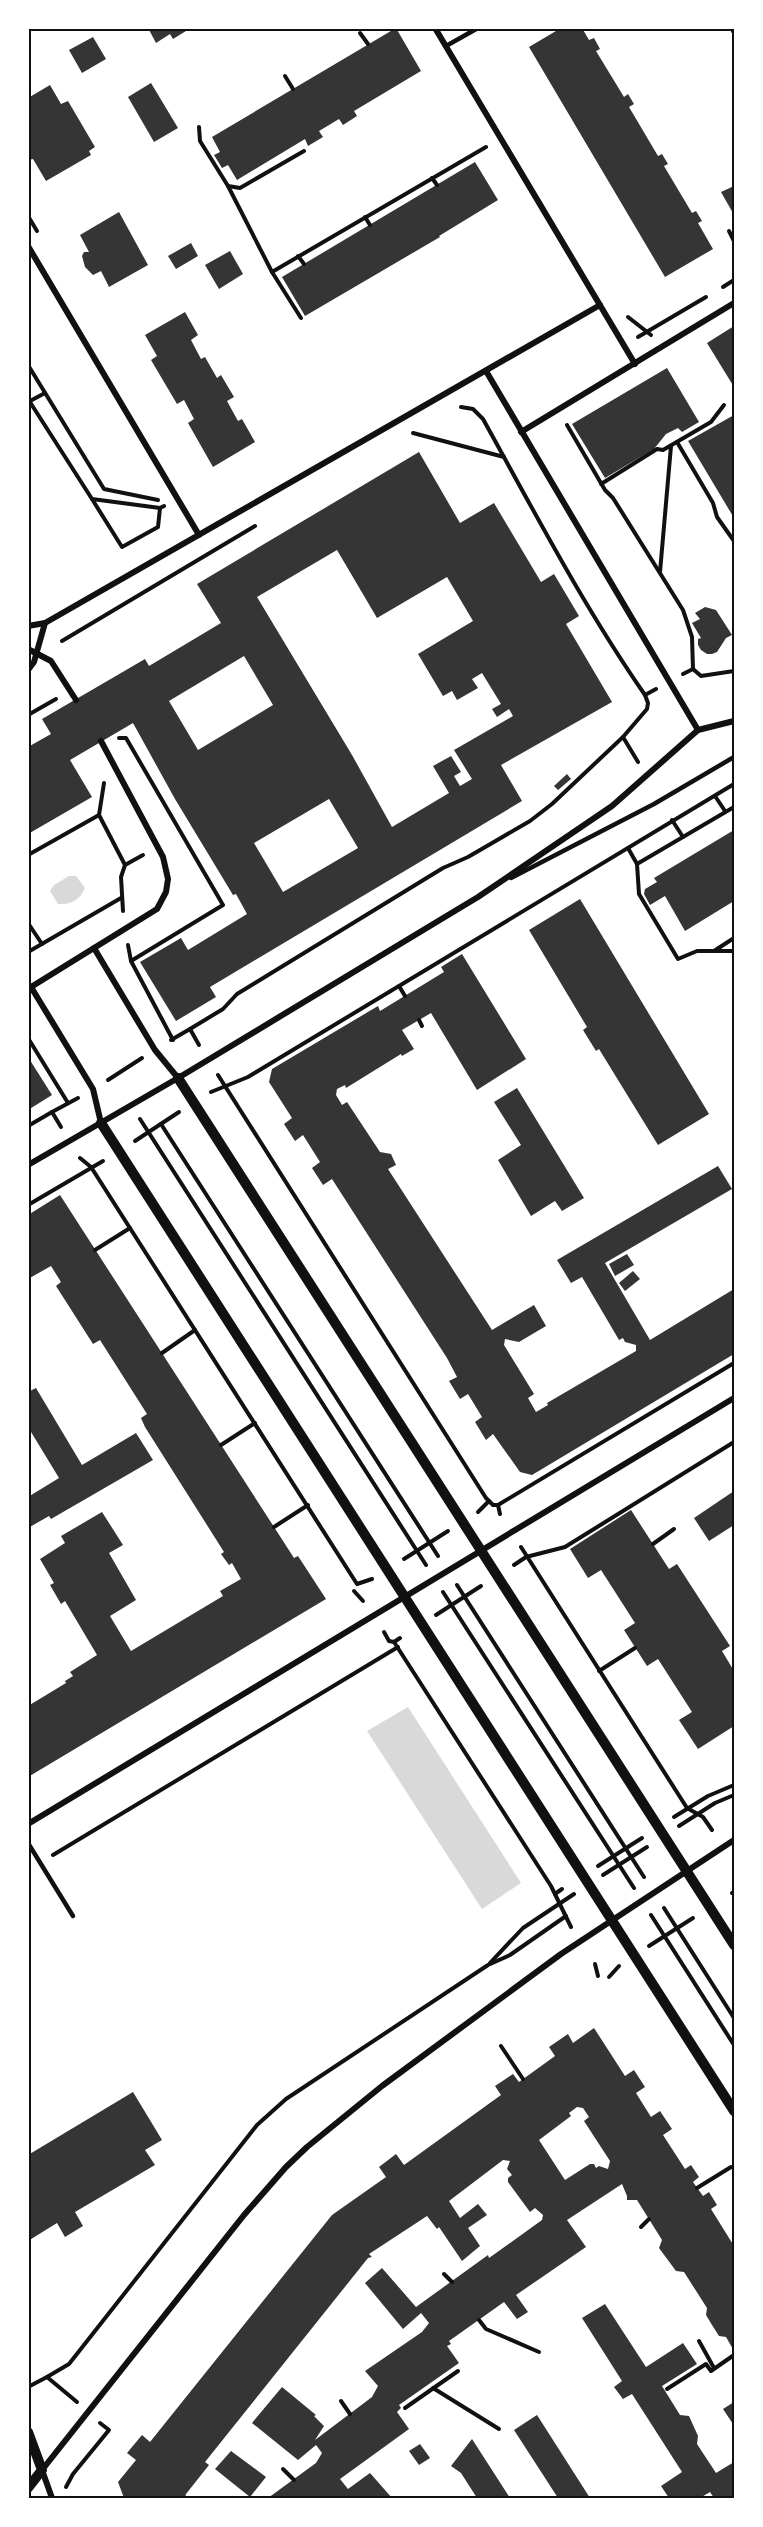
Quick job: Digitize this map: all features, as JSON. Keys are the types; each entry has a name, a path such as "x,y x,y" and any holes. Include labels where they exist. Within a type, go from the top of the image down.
{"street":[{"path":"435,28 635,364"},
{"path":"28,246 199,535"},
{"path":"521,432 735,303"},
{"path":"28,626 45,623 600,305"},
{"path":"486,371 698,730"},
{"path":"28,670 37,653 45,623"},
{"path":"28,649 55,665 76,700"},
{"path":"28,1165 178,1078 489,889 612,806 698,730 735,721"},
{"path":"101,741 163,857 168,879 162,902 157,909 30,988 93,1089 101,1123 735,2111"},
{"path":"94,948 155,1050 178,1078 735,1945"},
{"path":"28,1824 735,1398"},
{"path":"28,2488 244,2215 286,2167 382,2086 525,1980 612,1919 735,1840"},
{"path":"28,2432 52,2499"}],"lane":[{"path":"446,46 478,28"},
{"path":"489,889 654,804 735,757"},
{"path":"28,1843 73,1916"}],"path":[{"path":"360,33 368,44"},
{"path":"285,76 293,89"},
{"path":"199,127 200,141 228,186 272,272 301,318"},
{"path":"272,272 500,138"},
{"path":"228,186 240,188 304,151"},
{"path":"432,178 437,185"},
{"path":"365,217 370,225"},
{"path":"729,231 735,241"},
{"path":"298,256 304,264"},
{"path":"717,290 735,280"},
{"path":"634,339 708,295"},
{"path":"625,315 648,331"},
{"path":"28,365 104,489 161,500 178,498"},
{"path":"45,393 29,401 122,547 158,527 162,507 92,499"},
{"path":"601,484 657,449 663,450 671,446 711,422 724,405"},
{"path":"28,1126 223,1009 237,994 434,874 531,821 623,737 647,709 648,703 645,695 609,642 549,541 478,412 464,406 452,410"},
{"path":"566,423 601,484 613,498 683,610 689,623 693,669 701,676 735,671"},
{"path":"423,428 413,434 504,457"},
{"path":"677,442 713,503 717,517 735,541"},
{"path":"660,573 671,446"},
{"path":"62,641 264,520"},
{"path":"684,674 693,669"},
{"path":"645,695 653,691"},
{"path":"28,715 59,698"},
{"path":"623,737 627,743"},
{"path":"105,773 99,815 125,865"},
{"path":"209,1093 248,1077 735,784"},
{"path":"715,796 725,811"},
{"path":"637,864 735,807"},
{"path":"28,855 99,815"},
{"path":"673,821 683,837"},
{"path":"628,848 637,864 639,894 678,958 697,951 735,951"},
{"path":"123,910 121,877 125,865 135,860"},
{"path":"28,952 121,898"},
{"path":"28,923 42,944"},
{"path":"713,951 735,938"},
{"path":"129,949 131,961 173,1040"},
{"path":"399,986 405,996"},
{"path":"419,1020 422,1026"},
{"path":"190,1029 200,1045"},
{"path":"28,1038 68,1103"},
{"path":"218,1075 224,1088 493,1505 498,1505 735,1363"},
{"path":"131,1105 425,1563"},
{"path":"130,1144 182,1110"},
{"path":"52,1112 62,1128"},
{"path":"161,1124 438,1556"},
{"path":"80,1158 91,1167 357,1584 372,1579"},
{"path":"28,1205 104,1161"},
{"path":"95,1250 130,1228"},
{"path":"162,1353 195,1330"},
{"path":"221,1445 255,1423"},
{"path":"512,1566 526,1557 565,1547 735,1443"},
{"path":"478,1512 489,1501"},
{"path":"274,1527 308,1505"},
{"path":"498,1505 500,1514"},
{"path":"398,1563 452,1529"},
{"path":"653,1544 674,1529"},
{"path":"520,1546 687,1808 703,1816 712,1830"},
{"path":"433,1617 486,1583"},
{"path":"456,1584 644,1877"},
{"path":"354,1591 363,1601"},
{"path":"444,1592 632,1885"},
{"path":"384,1632 389,1641 394,1642 398,1647 555,1894 571,1927"},
{"path":"394,1642 400,1638"},
{"path":"40,1862 398,1647"},
{"path":"599,1671 635,1648"},
{"path":"674,1817 713,1793 735,1785"},
{"path":"681,1825 735,1795"},
{"path":"594,1868 648,1834"},
{"path":"600,1877 654,1843"},
{"path":"555,1894 562,1889"},
{"path":"488,1965 520,1931 568,1898"},
{"path":"664,1908 735,2018"},
{"path":"646,1948 699,1914"},
{"path":"47,2377 69,2364 257,2125 286,2099 488,1965 510,1955 566,1916"},
{"path":"651,1916 735,2045"},
{"path":"595,1964 598,1976"},
{"path":"609,1977 621,1964"},
{"path":"501,2046 523,2079"},
{"path":"697,2188 731,2167"},
{"path":"641,2227 649,2219"},
{"path":"444,2274 452,2282"},
{"path":"479,2320 486,2329 539,2352"},
{"path":"699,2341 714,2368"},
{"path":"667,2390 706,2364 711,2370 735,2355"},
{"path":"405,2408 458,2371"},
{"path":"433,2388 499,2429"},
{"path":"341,2401 350,2414"},
{"path":"283,2469 294,2480"}],"shaded area":[{"path":"69,876 76,876 85,888 74,901 58,904 50,891 54,885"},
{"path":"408,1707 521,1883 482,1909 367,1731"}],"building":[{"path":"148,28 185,28 186,31 173,39 170,34 156,43"},
{"path":"396,28 421,71 354,111 357,116 343,125 339,119 319,131 323,137 308,146 305,139 237,180 228,165 222,168 214,155 220,152 212,137"},
{"path":"561,28 582,28 589,40 594,38 600,49 596,51 624,97 628,94 634,104 629,107 658,156 662,154 668,164 664,166 692,213 696,211 702,221 698,223 713,249 665,277 529,47"},
{"path":"93,37 106,59 82,73 69,50"},
{"path":"151,83 178,128 154,142 128,97"},
{"path":"50,85 61,104 68,101 95,147 89,151 91,155 46,181 33,159 28,160 28,98"},
{"path":"475,162 498,200 440,237 305,316 282,277"},
{"path":"734,186 734,215 721,192"},
{"path":"119,212 148,265 109,287 101,271 93,275 85,267 82,256 84,252 89,252 80,235"},
{"path":"191,243 198,256 176,269 168,256"},
{"path":"230,251 243,274 219,289 205,265"},
{"path":"185,312 198,335 191,340 201,359 205,357 217,378 221,375 234,397 227,401 238,421 242,419 255,442 213,467 188,423 194,419 184,400 177,404 151,360 157,356 145,335"},
{"path":"734,326 734,387 707,343"},
{"path":"667,368 699,422 682,432 678,428 666,434 654,449 605,478 572,424"},
{"path":"734,415 734,518 688,441"},
{"path":"419,452 460,523 494,503 541,582 554,574 579,616 566,624 612,702 501,765 522,801 210,987 216,997 176,1021 140,962 181,938 188,950 247,914 175,799 133,723 70,760 92,797 28,834 28,747 51,734 42,719 145,659 149,666 221,623 197,584","holes":["337,550 377,618 447,577 473,621 418,654 443,696 452,691 457,700 478,688 472,679 482,673 501,704 492,709 497,717 509,709 513,716 454,750 472,779 460,786 454,776 461,772 451,756 433,766 449,793 392,827 352,755 257,597","244,656 273,705 198,750 169,701","329,799 358,848 283,892 254,843"]},
{"path":"705,607 716,610 732,635 726,638 717,652 712,654 701,650 698,639 701,638 692,623 700,619 695,613"},
{"path":"567,774 571,779 558,790 554,786"},
{"path":"734,830 734,901 685,931 665,896 650,905 644,894 645,889 657,882 654,878"},
{"path":"580,899 709,1114 658,1145 599,1049 596,1051 583,1030 587,1027 529,930"},
{"path":"462,954 526,1059 477,1090 431,1013 402,1030 414,1049 402,1056 401,1054 346,1088 345,1085 337,1089 336,1095 342,1105 347,1102 380,1152 391,1154 396,1165 388,1169 492,1330 534,1305 546,1326 519,1342 505,1339 504,1345 534,1394 528,1398 536,1412 548,1405 547,1403 636,1351 636,1345 625,1342 623,1338 619,1340 582,1277 571,1283 557,1260 718,1166 732,1189 605,1263 650,1340 734,1289 734,1354 532,1475 520,1472 493,1434 486,1440 475,1422 482,1417 468,1394 460,1399 449,1381 457,1377 447,1358 332,1179 323,1185 312,1168 320,1162 303,1135 295,1141 284,1124 292,1118 269,1082 272,1069 378,1006 380,1011 444,972 441,967"},
{"path":"28,1057 52,1095 28,1110"},
{"path":"517,1088 584,1198 562,1211 555,1201 531,1216 498,1160 521,1145 494,1102"},
{"path":"60,1195 294,1558 298,1556 326,1599 28,1777 28,1706 66,1683 65,1681 73,1676 70,1672 97,1655 65,1601 61,1604 50,1585 54,1583 40,1559 65,1543 61,1536 102,1512 123,1545 109,1553 136,1600 110,1616 131,1651 223,1596 220,1591 241,1579 232,1563 229,1565 221,1554 224,1552 145,1427 141,1418 147,1414 100,1340 93,1344 56,1286 61,1282 51,1266 28,1279 28,1215"},
{"path":"627,1254 634,1265 615,1276 609,1264"},
{"path":"633,1271 640,1279 625,1291 619,1283"},
{"path":"36,1388 82,1465 136,1433 153,1460 51,1519 49,1516 28,1528 28,1497 59,1478 28,1427 28,1389 30,1391"},
{"path":"734,1491 734,1525 709,1541 694,1518"},
{"path":"631,1510 669,1569 677,1564 730,1646 722,1651 734,1671 734,1726 698,1749 679,1720 692,1712 658,1659 647,1666 624,1630 635,1623 601,1570 588,1578 570,1549"},
{"path":"594,2028 625,2076 634,2070 645,2087 636,2093 651,2117 660,2111 672,2129 663,2135 685,2169 691,2165 699,2177 693,2182 703,2196 709,2192 717,2205 711,2209 734,2246 734,2351 726,2337 719,2336 712,2325 706,2315 707,2308 684,2272 676,2271 659,2248 662,2240 637,2200 627,2200 622,2184 567,2220 586,2247 516,2295 528,2312 517,2319 504,2302 449,2341 451,2344 447,2346 459,2363 399,2405 401,2408 397,2412 409,2429 340,2479 348,2489 370,2473 392,2498 268,2498 316,2463 322,2453 316,2445 298,2460 252,2423 282,2387 316,2415 314,2416 324,2426 315,2440 372,2397 378,2386 365,2371 422,2332 429,2323 421,2313 403,2329 365,2283 382,2268 416,2307 488,2255 489,2258 542,2220 543,2215 535,2208 530,2212 508,2182 508,2178 512,2175 507,2169 510,2161 503,2160 449,2201 460,2218 478,2204 487,2215 468,2228 480,2246 462,2261 439,2227 437,2229 427,2216 369,2254 372,2257 368,2258 205,2462 209,2465 185,2498 124,2498 118,2482 136,2460 127,2453 142,2435 150,2442 332,2215 386,2177 379,2167 396,2154 404,2165 501,2095 495,2086 513,2074 519,2082 555,2056 549,2047 568,2034 573,2043","holes":["577,2107 583,2108 589,2117 584,2121 610,2161 608,2169 599,2166 596,2168 594,2164 590,2164 565,2180 539,2140 571,2116 569,2113"]},
{"path":"133,2092 162,2140 145,2150 155,2165 75,2212 83,2226 65,2237 57,2223 28,2241 28,2155"},
{"path":"605,2304 646,2367 683,2343 697,2364 662,2386 680,2415 689,2416 698,2436 697,2444 716,2473 734,2462 734,2498 714,2498 710,2492 700,2498 669,2498 661,2486 682,2472 632,2394 623,2399 614,2387 622,2381 582,2318"},
{"path":"734,2402 734,2422 733,2424 723,2409"},
{"path":"537,2415 590,2498 558,2498 514,2430"},
{"path":"472,2439 510,2498 477,2498 461,2473 451,2466"},
{"path":"420,2444 430,2458 419,2465 409,2451"},
{"path":"231,2451 266,2477 250,2497 215,2469"}]}
